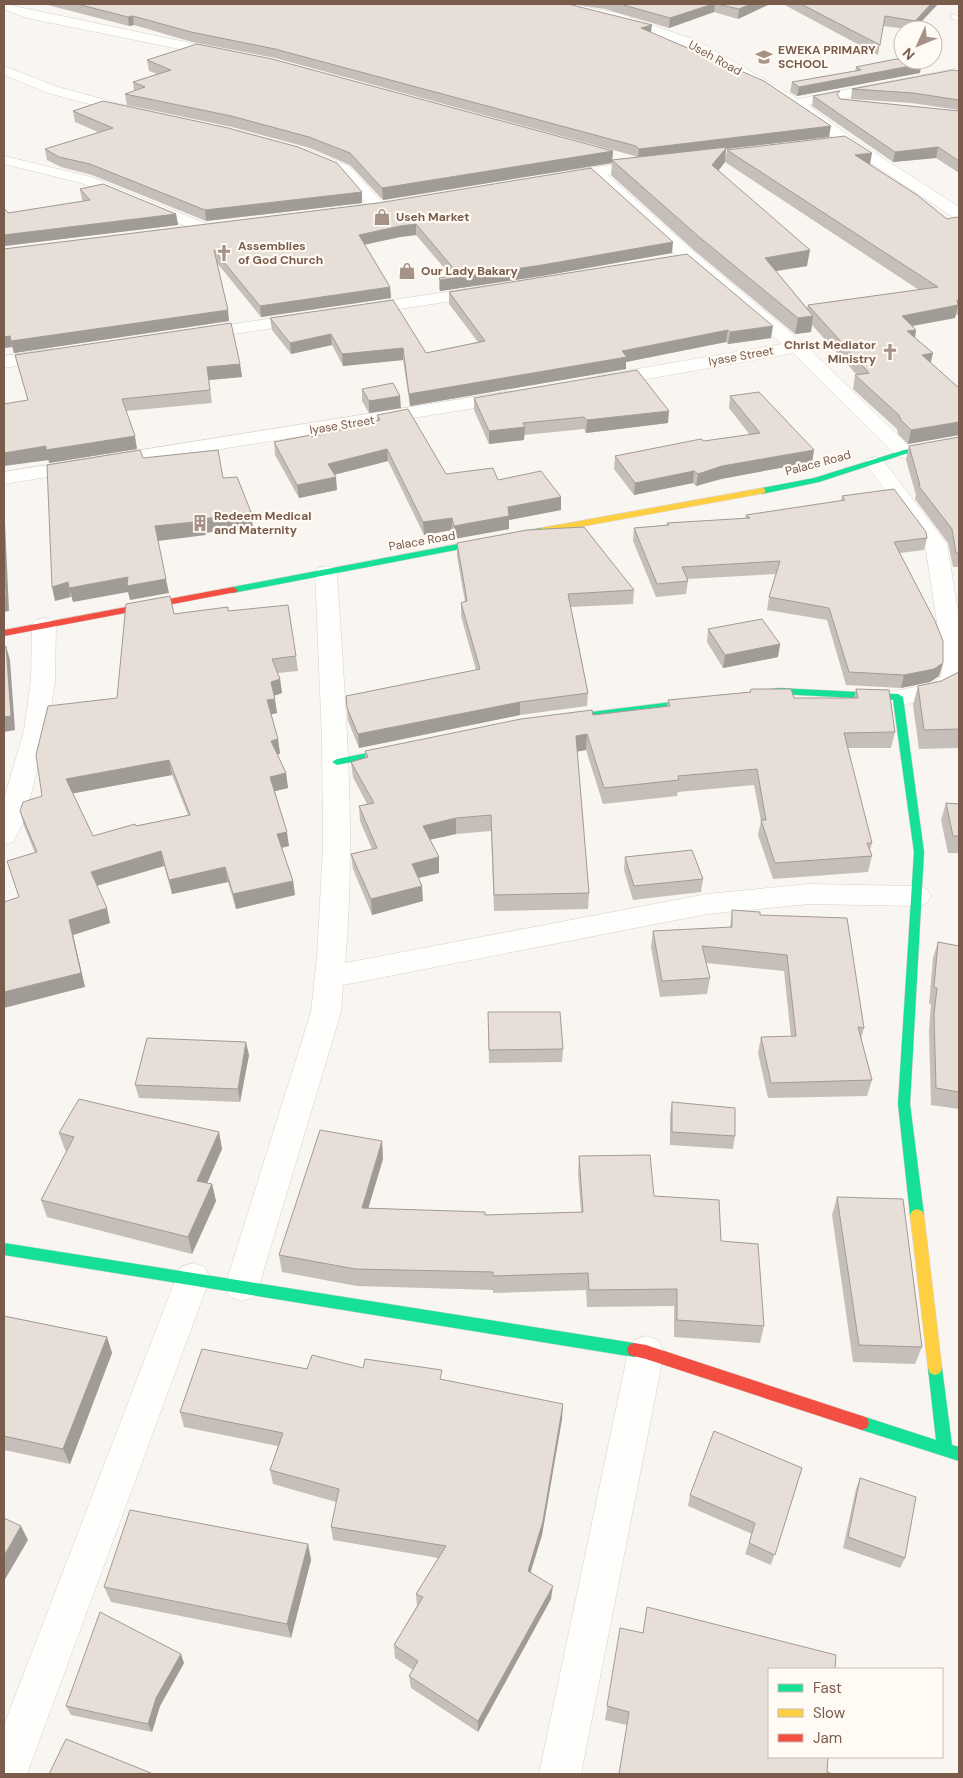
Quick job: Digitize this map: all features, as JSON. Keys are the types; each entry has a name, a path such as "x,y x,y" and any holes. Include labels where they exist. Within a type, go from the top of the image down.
{"street":[{"name":"Useh Road","path":"555,4 612,16 692,44 795,103 847,141 959,214"},
{"path":"4,5 27,14 237,57"},
{"path":"4,70 53,90 146,115"},
{"path":"795,103 959,72"},
{"path":"810,100 865,106"},
{"path":"828,144 847,141"},
{"path":"295,150 344,169 378,207"},
{"path":"608,155 646,166"},
{"path":"4,160 86,180 202,227"},
{"path":"545,179 594,170 665,163"},
{"path":"594,170 689,257 797,346 904,452"},
{"path":"358,210 397,204"},
{"path":"172,231 221,225"},
{"path":"670,260 689,257"},
{"path":"341,313 504,288"},
{"path":"177,337 322,316"},
{"name":"Iyase Street","path":"584,384 797,346"},
{"path":"4,362 71,352"},
{"name":"Iyase Street","path":"4,478 380,420 525,394"},
{"name":"Palace Road","path":"4,633 816,480 904,452 959,442"},
{"path":"740,696 779,691 898,698 938,690 952,680 955,662 936,544 874,462"},
{"path":"242,1286 326,1012 335,930 336,762 326,573"},
{"path":"4,835 10,823 36,731 43,680 44,625"},
{"path":"898,698 919,852 904,1104 945,1450"},
{"path":"558,720 712,700"},
{"path":"336,762 414,746"},
{"path":"330,977 707,904 809,894 917,896"},
{"path":"4,1249 646,1352 959,1454"},
{"path":"6,1774 193,1278"},
{"path":"560,1774 646,1352"}],"building":[{"path":"77,4 568,4 652,25 641,28 764,81 831,126 639,149 636,146 275,49 191,32 133,16 128,17"},
{"path":"620,4 713,4 670,18"},
{"path":"717,4 751,4 739,9"},
{"path":"801,4 931,4 916,20 885,16 880,45"},
{"path":"197,44 272,59 613,151 382,188 350,153 309,137 231,116 125,94 145,87 133,82 171,70 147,60"},
{"path":"893,60 893,69 799,87 792,82 861,70 856,67"},
{"path":"953,70 959,71 959,100 913,93 852,89"},
{"path":"840,91 837,94 840,99 959,111 959,161 938,147 895,152 813,96"},
{"path":"103,101 228,128 298,147 337,163 362,192 205,210 90,164 59,157 45,149 113,128 73,111"},
{"path":"845,136 872,153 855,155 917,195 947,219 957,217 959,219 958,305 902,316 916,330 907,331 933,353 922,355 959,388 959,422 911,430 901,420 899,415 855,375 869,373 808,305 938,287 727,150"},
{"path":"727,147 712,165 810,250 765,258 813,316 798,318 698,236 612,160"},
{"path":"591,168 673,242 542,265 440,280 439,278 459,275 416,224 400,226 359,235 390,287 260,306 214,250 228,310 11,341 10,336 4,337 4,249 378,203"},
{"path":"103,184 176,214 4,235 4,208 8,213 90,200 80,189"},
{"path":"687,254 773,326 730,332 728,330 622,351 627,357 409,394 403,348 342,354 331,334 290,343 270,318 393,300 426,353 485,341 449,292"},
{"path":"231,323 240,364 207,367 210,390 122,399 135,436 46,450 46,446 4,453 4,404 28,400 15,355"},
{"path":"637,370 669,411 587,420 584,417 523,423 525,427 489,431 474,398"},
{"path":"393,383 400,396 369,401 362,389"},
{"path":"759,392 814,450 722,466 698,474 694,471 635,483 615,456 701,439 704,441 760,433 730,396"},
{"path":"408,409 446,474 493,468 498,480 541,471 561,497 508,507 509,516 454,526 452,518 423,522 387,449 328,464 336,477 297,485 274,442 311,435 312,437 380,420 377,415"},
{"path":"959,437 959,553 956,553 952,529 918,485 920,485 909,446"},
{"path":"140,450 143,458 218,450 223,478 237,477 251,512 203,519 204,521 155,526 166,579 127,586 128,577 69,588 68,582 52,587 47,465"},
{"path":"894,489 926,532 927,538 894,542 935,621 943,641 943,663 934,669 904,675 849,672 829,608 769,597 780,561 682,567 688,581 657,584 634,528 669,525 667,523 750,518 746,515 845,500 842,496"},
{"path":"584,527 634,590 568,594 588,693 520,702 358,734 347,708 346,696 480,669 461,603 467,601 457,543 527,530"},
{"path":"4,557 6,597 4,598"},
{"path":"170,596 174,614 228,607 228,611 288,605 296,656 272,659 280,679 271,682 275,699 267,700 278,739 271,741 286,773 270,777 287,832 277,834 293,881 233,894 225,867 169,880 161,851 91,872 107,908 69,920 81,973 4,992 4,902 19,897 7,861 37,852 20,811 23,802 42,796 36,755 48,706 117,698 126,604","holes":["169,760 190,815 136,826 135,824 93,836 66,779"]},
{"path":"762,619 780,644 725,655 708,629"},
{"path":"6,646 11,716 4,717 4,647"},
{"path":"959,672 959,729 924,730 918,686 941,681"},
{"path":"791,689 794,698 858,698 856,689 889,690 895,732 844,733 872,843 867,843 872,856 775,863 761,820 766,820 757,769 678,776 679,780 604,788 587,734 576,736 589,893 494,895 491,815 456,818 423,826 439,857 412,864 422,886 371,899 351,854 377,848 359,806 374,803 351,762 368,757 365,751 521,719 592,710 593,715 670,706 668,700 751,692 750,690"},
{"path":"946,803 959,804 959,836 953,836"},
{"path":"692,850 703,879 634,886 625,857"},
{"path":"732,910 760,912 760,915 847,918 864,1028 858,1027 872,1080 771,1083 761,1037 796,1036 787,955 702,946 710,978 662,981 653,931 732,927"},
{"path":"938,942 959,946 959,1092 936,1088 934,1014 937,988 934,987"},
{"path":"488,1012 560,1012 563,1049 489,1050"},
{"path":"147,1038 246,1042 238,1089 135,1085"},
{"path":"79,1099 219,1132 197,1181 212,1184 188,1237 41,1200 74,1137 59,1133"},
{"path":"672,1102 735,1108 735,1136 672,1132"},
{"path":"320,1130 382,1141 362,1208 485,1212 485,1215 583,1212 579,1156 650,1155 654,1196 719,1200 721,1241 758,1244 764,1326 677,1320 677,1289 589,1290 588,1273 493,1276 493,1272 355,1269 279,1255"},
{"path":"837,1197 903,1199 922,1347 859,1345"},
{"path":"4,1316 107,1337 63,1449 4,1436"},
{"path":"202,1349 307,1369 312,1355 363,1368 365,1359 442,1370 440,1379 563,1404 543,1521 528,1571 553,1586 478,1721 409,1676 418,1661 394,1645 423,1597 416,1594 446,1546 331,1527 339,1489 270,1470 283,1433 180,1412"},
{"path":"714,1431 802,1468 775,1555 749,1543 755,1523 690,1495"},
{"path":"860,1478 916,1497 905,1558 848,1537"},
{"path":"130,1510 308,1544 287,1624 104,1587"},
{"path":"4,1518 21,1526 4,1556"},
{"path":"647,1607 836,1655 835,1668 768,1668 768,1758 828,1758 827,1772 832,1774 619,1774 629,1712 607,1706 620,1628 643,1633"},
{"path":"100,1612 181,1654 156,1698 148,1724 66,1706"},
{"path":"66,1739 151,1773 49,1774"}],"traffic: fast":[{"path":"762,491 816,480 904,452 959,442"},
{"path":"233,590 541,531"},
{"path":"756,694 779,691 898,697 919,852 904,1104 917,1215"},
{"path":"575,717 704,701"},
{"path":"337,762 403,749"},
{"path":"4,1249 634,1350"},
{"path":"935,1368 945,1450 959,1454"},
{"path":"862,1423 945,1450"}],"traffic: slow":[{"path":"541,531 762,491"},
{"path":"917,1215 935,1368"}],"traffic: jam":[{"path":"4,633 233,590"},
{"path":"634,1350 646,1352 862,1423"}],"place":[{"name":"EWEKA PRIMARY SCHOOL","path":"764,57"},
{"name":"Useh Market","path":"382,217"},
{"name":"Assemblies of God Church","path":"224,253"},
{"name":"Our Lady Bakary","path":"407,271"},
{"name":"Christ Mediator Ministry","path":"890,352"},
{"name":"Redeem Medical and Maternity","path":"200,523"}]}
